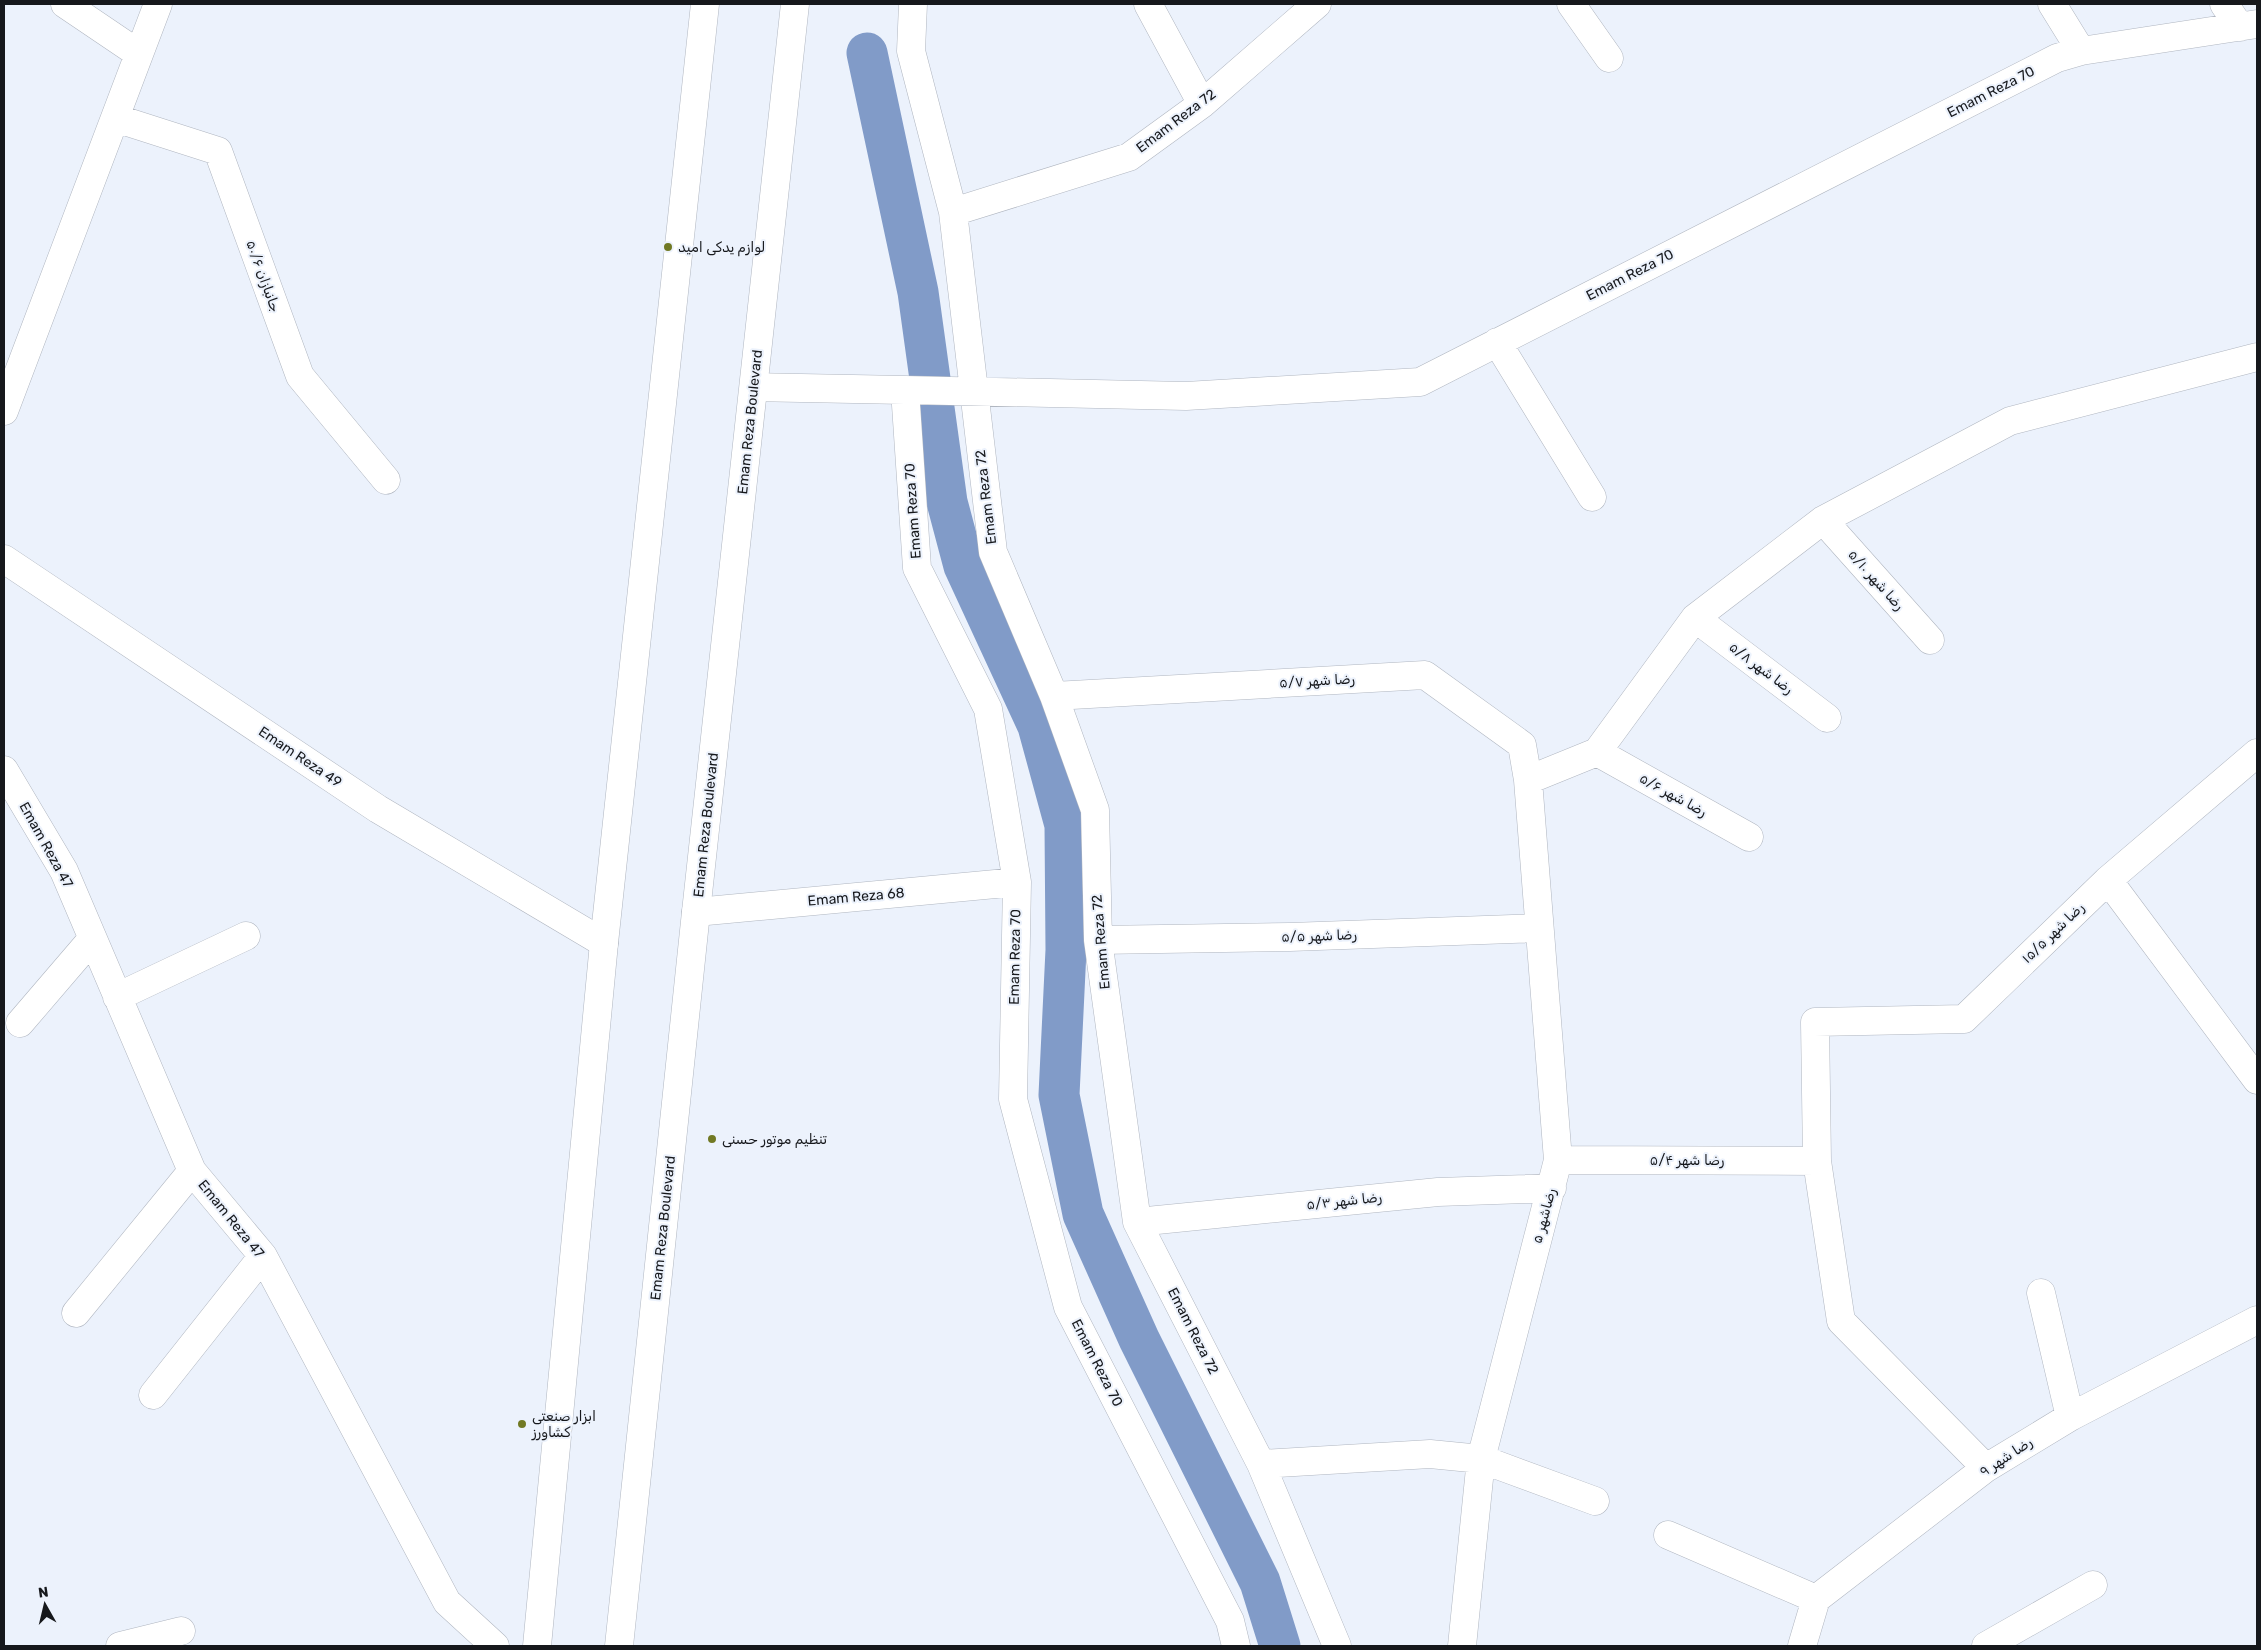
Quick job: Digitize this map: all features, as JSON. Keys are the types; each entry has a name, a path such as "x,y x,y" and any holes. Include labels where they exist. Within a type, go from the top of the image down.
{"street":[{"path":"65,4 139,54"},
{"path":"4,411 158,4"},
{"path":"536,1646 604,943 705,4"},
{"name":"Emam Reza Boulevard","path":"619,1646 696,912 795,4"},
{"name":"Emam Reza 72","path":"913,4 911,50 953,212 993,552 1054,696 1095,810 1098,940 1137,1222 1262,1464 1337,1646"},
{"path":"1148,4 1202,104"},
{"name":"Emam Reza 72","path":"953,212 1129,157 1202,104 1317,4"},
{"path":"1571,4 1609,58"},
{"path":"2052,4 2081,51"},
{"path":"2224,4 2249,26"},
{"name":"Emam Reza 70","path":"1236,1646 1230,1621 1068,1307 1013,1099 1017,882 988,709 917,568 904,390 1186,396 1420,382 2057,58 2081,51 2249,26"},
{"name":"جانبازان ۵۰/۶","path":"115,118 218,151 300,376 386,480"},
{"path":"1497,342 1592,497"},
{"path":"1528,780 1597,752 1695,618 1823,520 2010,421 2257,357"},
{"path":"754,388 904,390"},
{"name":"رضا شهر ۵/۱۰","path":"1823,520 1930,640"},
{"name":"Emam Reza 49","path":"4,559 378,809 604,943"},
{"name":"رضا شهر ۵/۸","path":"1695,618 1827,718"},
{"name":"رضا شهر ۵/۷","path":"1054,696 1425,675 1522,745 1528,780"},
{"name":"رضا شهر ۵/۶","path":"1597,752 1749,838"},
{"name":"رضا شهر ۱۵/۵","path":"1817,1161 1815,1022 1964,1019 2108,880 2257,752"},
{"name":"Emam Reza 47","path":"4,770 64,871 192,1171 263,1256 447,1602 495,1646"},
{"name":"رضاشهر ۵","path":"1462,1646 1481,1459 1558,1160 1528,780"},
{"path":"2108,880 2257,1080"},
{"name":"Emam Reza 68","path":"696,912 1017,882"},
{"name":"رضا شهر ۵/۵","path":"1098,940 1290,937 1539,928"},
{"path":"117,996 246,936"},
{"path":"20,1023 92,939"},
{"name":"رضا شهر ۵/۴","path":"1558,1160 1817,1161"},
{"path":"1817,1161 1841,1321 1986,1468"},
{"path":"76,1312 192,1171"},
{"name":"۵/۳ رضا شهر","path":"1137,1222 1438,1192 1552,1188"},
{"path":"153,1395 263,1256"},
{"path":"2041,1293 2070,1417"},
{"name":"رضا شهر ۹","path":"1816,1599 1986,1468 2070,1417 2257,1320"},
{"path":"1262,1464 1430,1454 1481,1459 1595,1501"},
{"path":"1668,1535 1816,1599 1802,1646"},
{"path":"1986,1646 2093,1585"},
{"path":"120,1646 181,1631"}],"waterway":[{"path":"867,53 918,292 947,502 964,566 1038,726 1065,825 1066,950 1059,1095 1083,1214 1139,1339 1260,1582 1280,1646"}],"place":[{"name":"لوازم یدکی امید","path":"668,247"},
{"name":"تنظیم موتور حسنی","path":"712,1139"},
{"name":"ابزار صنعتی کشاورز","path":"522,1424"}]}
